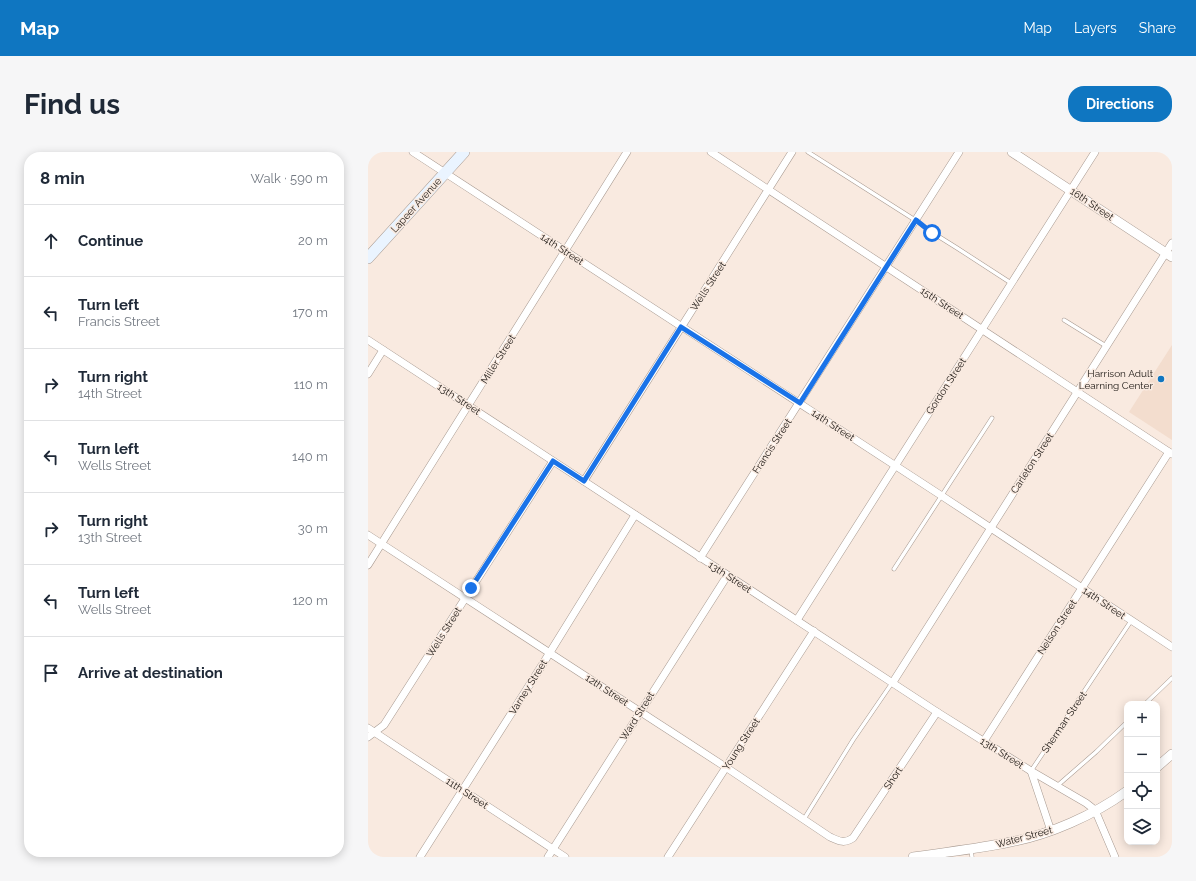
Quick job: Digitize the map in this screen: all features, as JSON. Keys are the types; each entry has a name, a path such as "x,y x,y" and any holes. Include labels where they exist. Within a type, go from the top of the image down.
{"main road":[{"name":"Lapeer Avenue","path":"368,258 464,152"}],"street":[{"name":"14th Street","path":"413,152 1172,647"},
{"name":"Miller Street","path":"368,565 627,152"},
{"name":"15th Street","path":"711,152 1078,391 1170,453"},
{"name":"Wells Street","path":"584,481 792,152"},
{"name":"Francis Street","path":"700,558 959,152"},
{"name":"16th Street","path":"1012,152 1169,255"},
{"name":"Gordon Street","path":"797,620 1095,152"},
{"name":"Carleton Street","path":"893,682 1106,346 1169,255 1172,243"},
{"name":"13th Street","path":"368,340 937,712 1031,771 1086,803 1094,810"},
{"path":"368,374 383,350"},
{"name":"Nelson Street","path":"984,742 1170,453"},
{"name":"Wells Street","path":"370,732 384,726 553,461"},
{"name":"Varney Street","path":"420,857 550,653 635,515"},
{"name":"12th Street","path":"368,535 727,768 803,820 830,837 839,841 847,842"},
{"name":"Ward Street","path":"548,857 727,576"},
{"name":"Young Street","path":"668,857 727,768 814,631"},
{"name":"Short","path":"847,842 853,838 937,712"},
{"name":"11th Street","path":"370,732 566,857"},
{"path":"1160,764 1172,754"},
{"path":"1031,771 1051,831"},
{"name":"Water Street","path":"913,857 971,853 1051,831 1094,810 1124,793"},
{"path":"1094,810 1115,857"}],"lane":[{"path":"808,152 916,220 932,233 1011,283"},
{"path":"1064,320 1106,346"},
{"path":"894,569 992,418"},
{"name":"Sherman Street","path":"1031,771 1131,621"},
{"path":"1148,701 1172,678"},
{"path":"803,820 893,682"},
{"path":"1057,786 1124,725"}],"shaded area":[{"name":"Harrison Adult Learning Center","path":"1172,345 1172,440 1129,412"}],"place":[{"name":"Harrison Adult Learning Center","path":"1161,379"}],"route":[{"path":"471,588 553,461 584,481 681,327 800,403 916,220 932,233"}]}
